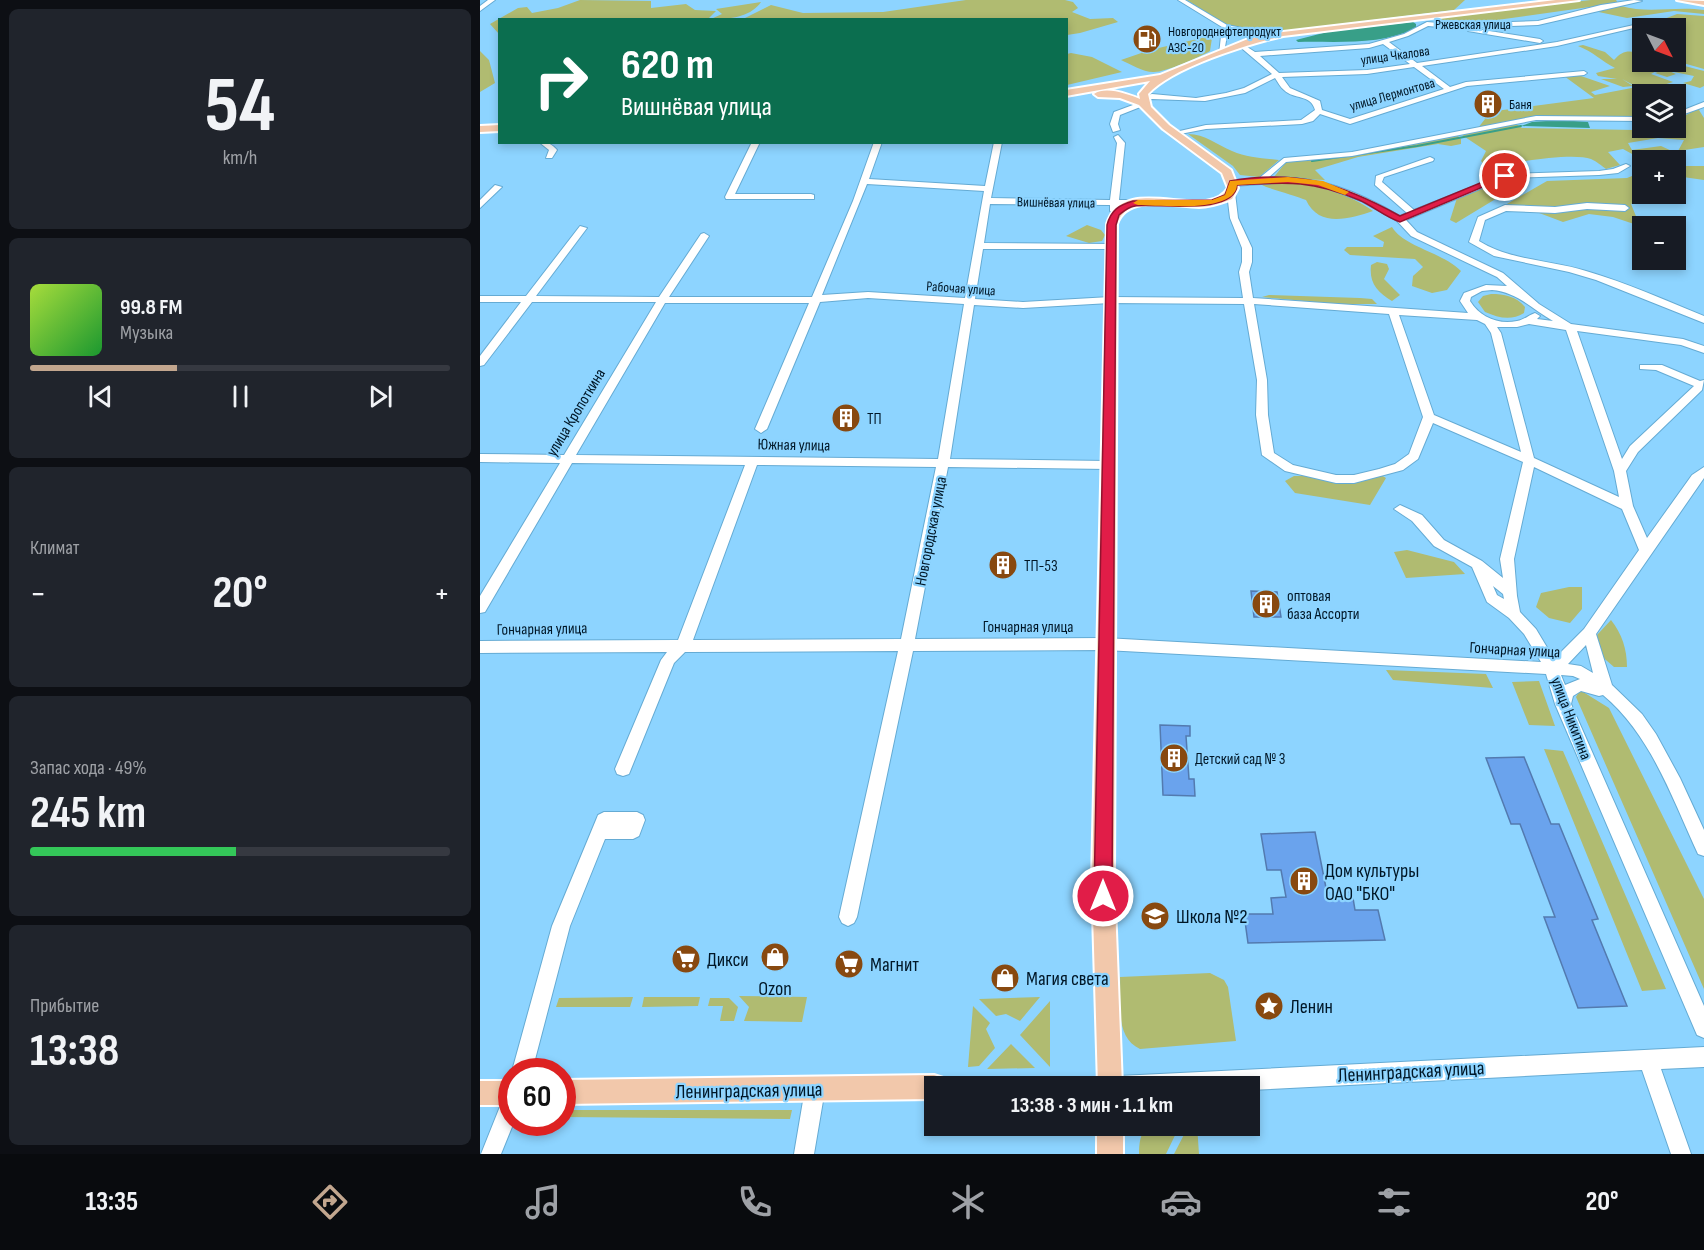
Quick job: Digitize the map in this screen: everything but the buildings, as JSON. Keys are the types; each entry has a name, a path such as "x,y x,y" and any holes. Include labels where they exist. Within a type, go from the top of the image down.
{"main road":[{"name":"Ржевская улица","path":"1175,71 1241,45 1282,33 1575,0"},
{"path":"1681,0 1704,3"},
{"path":"1068,94 1135,82 1175,71"},
{"path":"1098,94 1144,99 1175,71"},
{"path":"1135,82 1144,99 1175,133 1230,176 1232,188"},
{"path":"1068,94 1121,95 1144,99"},
{"path":"480,129 498,129"},
{"name":"Вишнёвая улица","path":"1139,203 1205,203 1224,199 1232,188"},
{"path":"1110,1076 1103,879 1111,247 1113,216 1124,206 1139,203"},
{"name":"Ленинградская улица","path":"576,1092 924,1088"},
{"path":"480,1093 498,1093"},
{"path":"1110,1136 1110,1154"}],"street":[{"path":"480,9 492,0"},
{"path":"1181,0 1225,26 1257,33 1282,33"},
{"name":"Ржевская улица","path":"1254,54 1349,49 1386,43 1427,24 1451,26 1538,23 1601,7 1639,1"},
{"path":"1415,17 1427,24"},
{"path":"1221,53 1225,26"},
{"path":"1451,26 1491,35 1557,44"},
{"name":"улица Чкалова","path":"1144,99 1204,99 1245,91 1266,78 1277,75 1367,72 1536,45 1557,44 1632,27"},
{"path":"1528,39 1536,45"},
{"path":"1386,43 1450,90"},
{"path":"1241,45 1254,54"},
{"name":"улица Лермонтова","path":"1254,54 1277,75 1287,90 1312,99 1317,103 1319,111 1350,122 1466,84 1584,73"},
{"path":"1433,76 1466,84"},
{"path":"1113,216 1121,143 1114,124 1117,114 1144,99"},
{"path":"1686,111 1704,104"},
{"path":"1175,133 1206,127 1302,122 1310,119 1319,111"},
{"path":"1260,181 1284,160 1392,147 1536,118 1632,119"},
{"path":"546,144 553,150 549,156"},
{"path":"755,144 729,197 811,197"},
{"path":"761,429 878,144"},
{"name":"Новгородская улица","path":"848,917 943,464 987,195 998,144"},
{"path":"1413,213 1378,183 1380,176 1430,159"},
{"path":"1400,219 1505,176 1599,173 1616,171 1626,166"},
{"path":"1393,311 1429,417 1414,456 1399,467 1354,479 1336,479 1289,468 1268,455 1262,415 1262,380 1244,272 1249,252 1234,220 1232,188 1260,181 1288,179 1320,183 1364,199 1400,219 1414,234 1509,281 1535,306 1571,328 1620,471 1626,506 1646,550"},
{"name":"Вишнёвая улица","path":"865,181 987,195 1139,203"},
{"path":"480,205 498,186"},
{"path":"1625,208 1587,206 1555,210 1505,208 1481,219 1474,242 1497,255 1582,272 1704,320"},
{"path":"480,363 583,228"},
{"name":"улица Кропоткина","path":"480,608 567,457 662,300 704,236"},
{"path":"979,246 1111,247"},
{"path":"1509,281 1472,291 1467,295 1465,301 1468,308 1496,333 1529,460 1507,559 1511,574 1514,614"},
{"path":"1492,287 1525,296"},
{"name":"Рабочая улица","path":"480,298 814,300 868,295 1023,305 1110,300 1249,301 1440,314 1516,325"},
{"path":"1440,314 1465,301"},
{"path":"1496,333 1529,321 1536,316 1535,306"},
{"path":"1529,321 1663,338 1704,350"},
{"path":"1620,471 1634,448 1701,385 1658,367 1644,367"},
{"path":"1429,417 1529,460 1626,506"},
{"name":"Южная улица","path":"480,458 567,457 1108,465"},
{"path":"623,769 668,660 684,644 753,460"},
{"path":"1553,669 1589,633 1696,478 1704,471"},
{"path":"1400,509 1417,518 1439,543 1477,564 1511,593"},
{"name":"улица Никитина","path":"1477,564 1492,598 1514,614 1532,634 1553,669 1563,704 1704,1028"},
{"path":"1589,633 1605,687"},
{"name":"Гончарная улица","path":"480,647 684,644 1105,644 1576,670"},
{"name":"улица Никитина","path":"1576,670 1605,687 1628,709 1650,738 1704,848"},
{"path":"1563,704 1564,694 1570,687 1581,685 1592,686 1628,709"},
{"path":"525,1058 561,926 600,831"},
{"name":"Ленинградская улица","path":"1260,1079 1704,1057"},
{"path":"1648,1060 1681,1154"},
{"path":"804,1154 815,1089"},
{"path":"491,1154 498,1136"}],"shaded area":[{"path":"580,0 651,1 651,8 686,4 695,10 716,11 709,18 500,18 518,8 527,7 532,13 558,8"},
{"path":"966,0 1065,0 1073,2 1078,8 1072,12 1090,19 1113,18 1118,22 1068,35 1068,18 745,18 771,5 803,13 883,12"},
{"path":"1187,0 1465,0 1454,10 1291,30 1257,31 1224,24"},
{"path":"1591,0 1616,0 1618,3 1468,24 1424,18"},
{"path":"761,2 757,7 739,17 713,18 722,14 716,9"},
{"path":"1621,6 1641,9 1704,10 1704,14 1674,11 1627,18 1594,11"},
{"path":"1677,14 1704,16 1704,69 1686,64 1686,18 1667,18"},
{"path":"498,19 498,33 490,24"},
{"path":"1413,22 1416,28 1388,38 1343,42 1298,42 1296,40 1331,31"},
{"path":"1206,37 1212,38 1210,51 1158,72 1149,72 1121,60 1150,50"},
{"path":"1583,45 1605,52 1614,60 1620,54 1632,52 1632,72 1655,72 1651,74 1673,82 1632,84 1622,79 1632,85 1623,87 1601,79 1617,79 1598,76 1596,73 1615,68 1578,46"},
{"path":"480,51 489,60 495,83 480,92"},
{"path":"1068,54 1092,57 1122,72 1068,85"},
{"path":"1686,66 1704,71 1704,86 1700,88 1683,83 1691,81 1694,76 1674,72 1686,72"},
{"path":"1671,72 1676,74 1667,77 1655,73"},
{"path":"1564,76 1581,76 1610,86 1591,92 1595,95 1632,88 1632,117 1536,116 1478,128 1485,119 1480,113 1594,98"},
{"path":"1704,106 1699,110 1704,118 1704,147 1679,150 1684,140 1658,138 1686,138 1686,115"},
{"path":"1560,120 1588,122 1590,128 1521,126 1532,122"},
{"path":"1516,124 1522,128 1632,130 1632,138 1658,138 1628,143 1632,154 1623,149 1608,152 1620,165 1606,169 1591,159 1582,157 1555,157 1487,168 1481,161 1486,151 1462,135"},
{"path":"1188,134 1205,138 1243,155 1279,160 1259,177 1240,175 1233,166"},
{"path":"1458,136 1461,144 1451,146 1438,144 1358,157 1315,170 1325,180 1273,178 1287,161 1354,154"},
{"path":"1661,146 1670,150 1632,150"},
{"path":"1686,166 1704,166 1704,180 1686,177"},
{"path":"1632,176 1631,204 1636,216 1632,216 1632,223 1613,217 1589,214 1563,222 1521,206 1505,205 1547,181"},
{"path":"1509,179 1517,186 1456,223 1450,220 1457,198"},
{"path":"1289,182 1333,191 1354,199 1373,211 1354,217 1327,218 1312,209 1306,200 1262,185"},
{"path":"1087,225 1101,230 1105,235 1102,241 1089,243 1066,236"},
{"path":"1392,227 1405,240 1444,259 1461,271 1447,290 1432,293 1412,286 1413,276 1423,267 1415,259 1350,255 1344,250 1347,247 1383,247 1384,242 1373,236"},
{"path":"1377,262 1387,264 1389,269 1384,279 1400,295 1392,301 1378,290 1371,277 1371,265"},
{"path":"1269,295 1372,299 1377,304 1336,304 1262,297"},
{"path":"1505,295 1518,300 1525,307 1524,313 1505,318 1485,312 1478,302 1483,296"},
{"path":"1381,475 1386,478 1370,505 1295,493 1285,481 1294,476"},
{"path":"1407,550 1454,562 1465,574 1406,578 1394,552"},
{"path":"1569,587 1582,587 1582,609 1570,623 1549,618 1536,607 1541,593"},
{"path":"1611,620 1623,642 1627,667 1614,667 1599,654 1597,635"},
{"path":"1386,670 1486,674 1493,688 1393,680"},
{"path":"1539,681 1555,726 1529,725 1512,682"},
{"path":"1580,690 1609,708 1704,899 1704,989 1576,697"},
{"path":"1544,749 1563,751 1666,989 1642,991"},
{"path":"1210,973 1224,980 1228,987 1236,1041 1140,1049 1126,1036 1121,1018 1120,977"},
{"path":"739,996 807,997 802,1022 744,1021 749,1007"},
{"path":"633,997 630,1007 556,1007 559,998"},
{"path":"644,997 700,997 698,1006 642,1007"},
{"path":"1040,997 1020,1021 1006,1014 996,1016 979,999"},
{"path":"710,998 729,998 738,1007 734,1021 720,1021 723,1006 708,1006"},
{"path":"1050,1001 1050,1067 1020,1035"},
{"path":"973,1006 990,1023 986,1029 995,1048 979,1066 968,1067"},
{"path":"1011,1044 1035,1068 987,1069"},
{"path":"576,1110 792,1110 790,1119 576,1117"},
{"path":"1142,1136 1175,1136 1166,1154 1139,1154"},
{"path":"1183,1136 1198,1136 1199,1154 1174,1154"}],"waterway":[{"path":"1312,161 1417,146 1521,126"}],"slow traffic":[{"path":"1138,203 1213,202 1228,196 1232,191 1233,183 1288,179 1320,183 1345,192"}],"place":[{"name":"Новгороднефтепродукт АЗС-20","path":"1147,39"},
{"name":"Баня","path":"1488,104"},
{"name":"ТП","path":"846,418"},
{"name":"ТП-53","path":"1003,565"},
{"name":"оптовая база Ассорти","path":"1266,604"},
{"name":"Детский сад № 3","path":"1174,758"},
{"name":"Дом культуры ОАО \"БКО\"","path":"1304,881"},
{"name":"Школа №2","path":"1155,916"},
{"name":"Ozon","path":"775,957"},
{"name":"Дикси","path":"686,959"},
{"name":"Магнит","path":"849,964"},
{"name":"Магия света","path":"1005,978"},
{"name":"Ленин","path":"1269,1006"}],"route":[{"path":"1103,896 1113,216 1120,208 1133,203 1213,202 1228,196 1232,191 1233,183 1288,179 1320,183 1364,199 1400,219 1505,176"}]}
